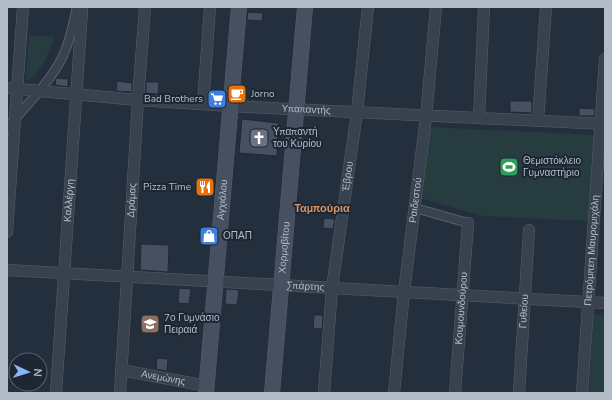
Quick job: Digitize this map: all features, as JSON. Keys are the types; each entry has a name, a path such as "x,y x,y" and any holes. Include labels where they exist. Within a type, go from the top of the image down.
{"main road":[{"name":"Αγχιάλου","path":"206,389 239,7"},
{"name":"Χορμοβίτου","path":"272,393 305,7"}],"street":[{"path":"7,232 15,119 12,89 23,7"},
{"name":"Δράμας","path":"120,393 145,7"},
{"path":"203,104 210,7"},
{"name":"Έβρου","path":"324,393 332,288 357,112 368,7"},
{"name":"Ραιδεστού","path":"394,393 404,292 426,116 436,7"},
{"path":"479,118 484,7"},
{"path":"538,121 546,7"},
{"path":"7,128 55,70 68,44 81,8"},
{"name":"Καλλέργη","path":"56,393 81,8"},
{"name":"Πετρόμπεη Μαυρομιχάλη","path":"582,393 603,124 605,59"},
{"name":"Υπαπαντής","path":"12,89 230,106 603,124"},
{"path":"415,208 468,223"},
{"name":"Κουμουνδούρου","path":"455,393 468,223"},
{"name":"Γυθείου","path":"519,393 529,230"},
{"name":"Σπάρτης","path":"7,270 605,303"},
{"name":"Ανεμώνης","path":"121,370 206,389"}],"green space":[{"path":"29,35 55,37 42,66 34,76 29,80 26,80 26,78"},
{"name":"Θεμιστόκλειο Γυμναστήριο","path":"430,127 594,135 589,221 483,216 422,199"},
{"path":"593,314 605,315 605,393 589,393"}],"building":[{"path":"248,12 263,13 262,21 247,20"},
{"path":"56,78 68,79 68,87 55,85"},
{"path":"117,81 132,83 132,92 116,91"},
{"path":"146,82 159,82 158,94 146,93"},
{"path":"510,101 532,101 532,113 510,112"},
{"path":"579,108 595,109 594,116 579,116"},
{"name":"Υπαπαντή του Κυρίου","path":"242,119 278,123 277,156 239,153"},
{"path":"324,218 335,219 333,229 323,228"},
{"path":"141,244 169,245 168,272 140,270"},
{"path":"179,288 191,289 189,304 178,303"},
{"path":"226,289 239,290 237,305 225,304"},
{"path":"314,315 323,315 322,329 313,328"},
{"path":"157,358 168,359 167,371 156,369"}],"place":[{"name":"Jorno","path":"237,94"},
{"name":"Bad Brothers","path":"217,99"},
{"name":"Υπαπαντή του Κυρίου","path":"259,138"},
{"name":"Θεμιστόκλειο Γυμναστήριο","path":"509,167"},
{"name":"Pizza Time","path":"205,187"},
{"name":"ΟΠΑΠ","path":"209,236"},
{"name":"7ο Γυμνάσιο Πειραιά","path":"150,324"}],"district":[{"name":"Ταμπούρια","path":"322,208"}]}
